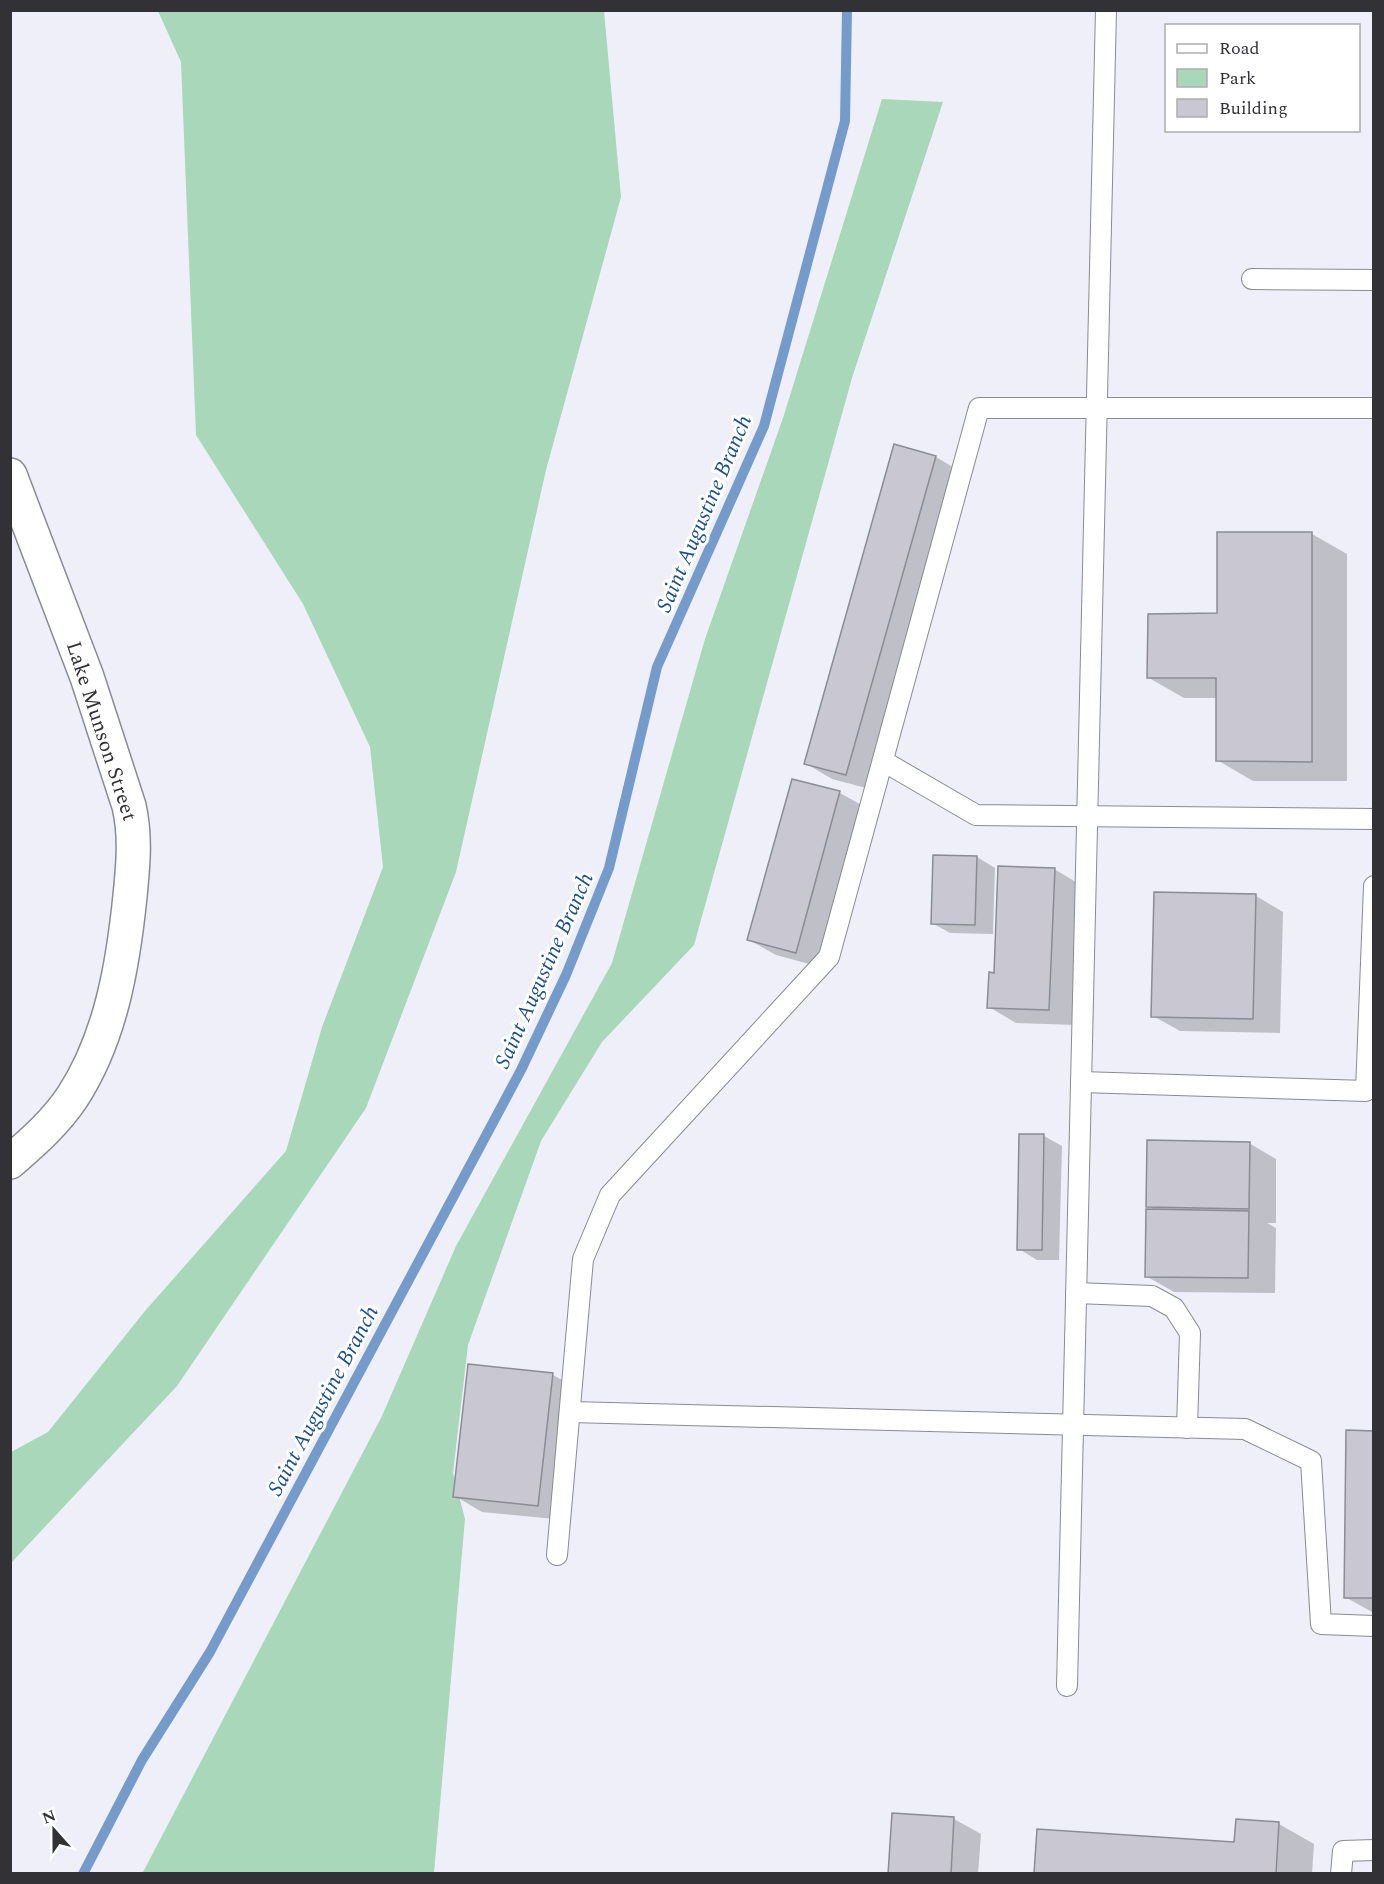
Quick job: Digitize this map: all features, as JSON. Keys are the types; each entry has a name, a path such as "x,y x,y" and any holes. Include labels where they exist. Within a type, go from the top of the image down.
{"street":[{"name":"Lake Munson Street","path":"10,475 87,677 133,823 133,865 124,948 109,1017 86,1073 73,1097 52,1125 10,1162"}],"lane":[{"path":"1067,1686 1106,10"},
{"path":"1252,279 1374,280"},
{"path":"557,1555 583,1259 610,1195 829,957 979,408 1374,408"},
{"path":"882,761 976,814 1374,819"},
{"path":"1081,1082 1366,1091 1374,886"},
{"path":"1076,1293 1152,1296 1174,1308 1190,1333 1187,1428"},
{"path":"570,1412 1245,1429 1311,1461 1321,1624 1374,1626"},
{"path":"1341,1874 1342,1851 1374,1850"}],"green space":[{"path":"158,11 604,11 621,197 546,470 456,872 366,1108 177,1386 11,1563 11,1452 48,1432 145,1311 286,1151 322,1027 383,867 370,747 303,604 196,435 181,62"},
{"path":"882,99 943,102 852,378 694,945 602,1042 541,1141 468,1345 453,1473 465,1519 434,1873 142,1874 382,1416 456,1246 612,963 705,639 783,418"}],"building":[{"path":"894,444 936,456 846,775 804,764"},
{"path":"1217,532 1312,532 1312,762 1216,761 1216,678 1147,678 1148,614 1217,613"},
{"path":"792,779 840,791 796,953 747,940"},
{"path":"933,855 977,856 975,925 931,924"},
{"path":"998,866 1055,868 1049,1010 987,1008 989,972 994,973"},
{"path":"1154,892 1256,894 1253,1019 1151,1017"},
{"path":"1019,1134 1044,1134 1042,1250 1017,1250"},
{"path":"1147,1140 1250,1142 1249,1209 1146,1207"},
{"path":"1146,1209 1249,1211 1248,1278 1145,1277"},
{"path":"468,1364 553,1373 538,1506 453,1497"},
{"path":"1346,1430 1374,1431 1374,1598 1344,1598"},
{"path":"892,1813 954,1817 951,1874 888,1874"},
{"path":"1236,1819 1279,1822 1276,1874 1034,1873 1037,1829 1234,1842"}],"waterway":[{"name":"Saint Augustine Branch","path":"83,1874 142,1760 210,1652 521,1070 566,975 609,868 657,667 764,426 845,121 847,10"}]}
